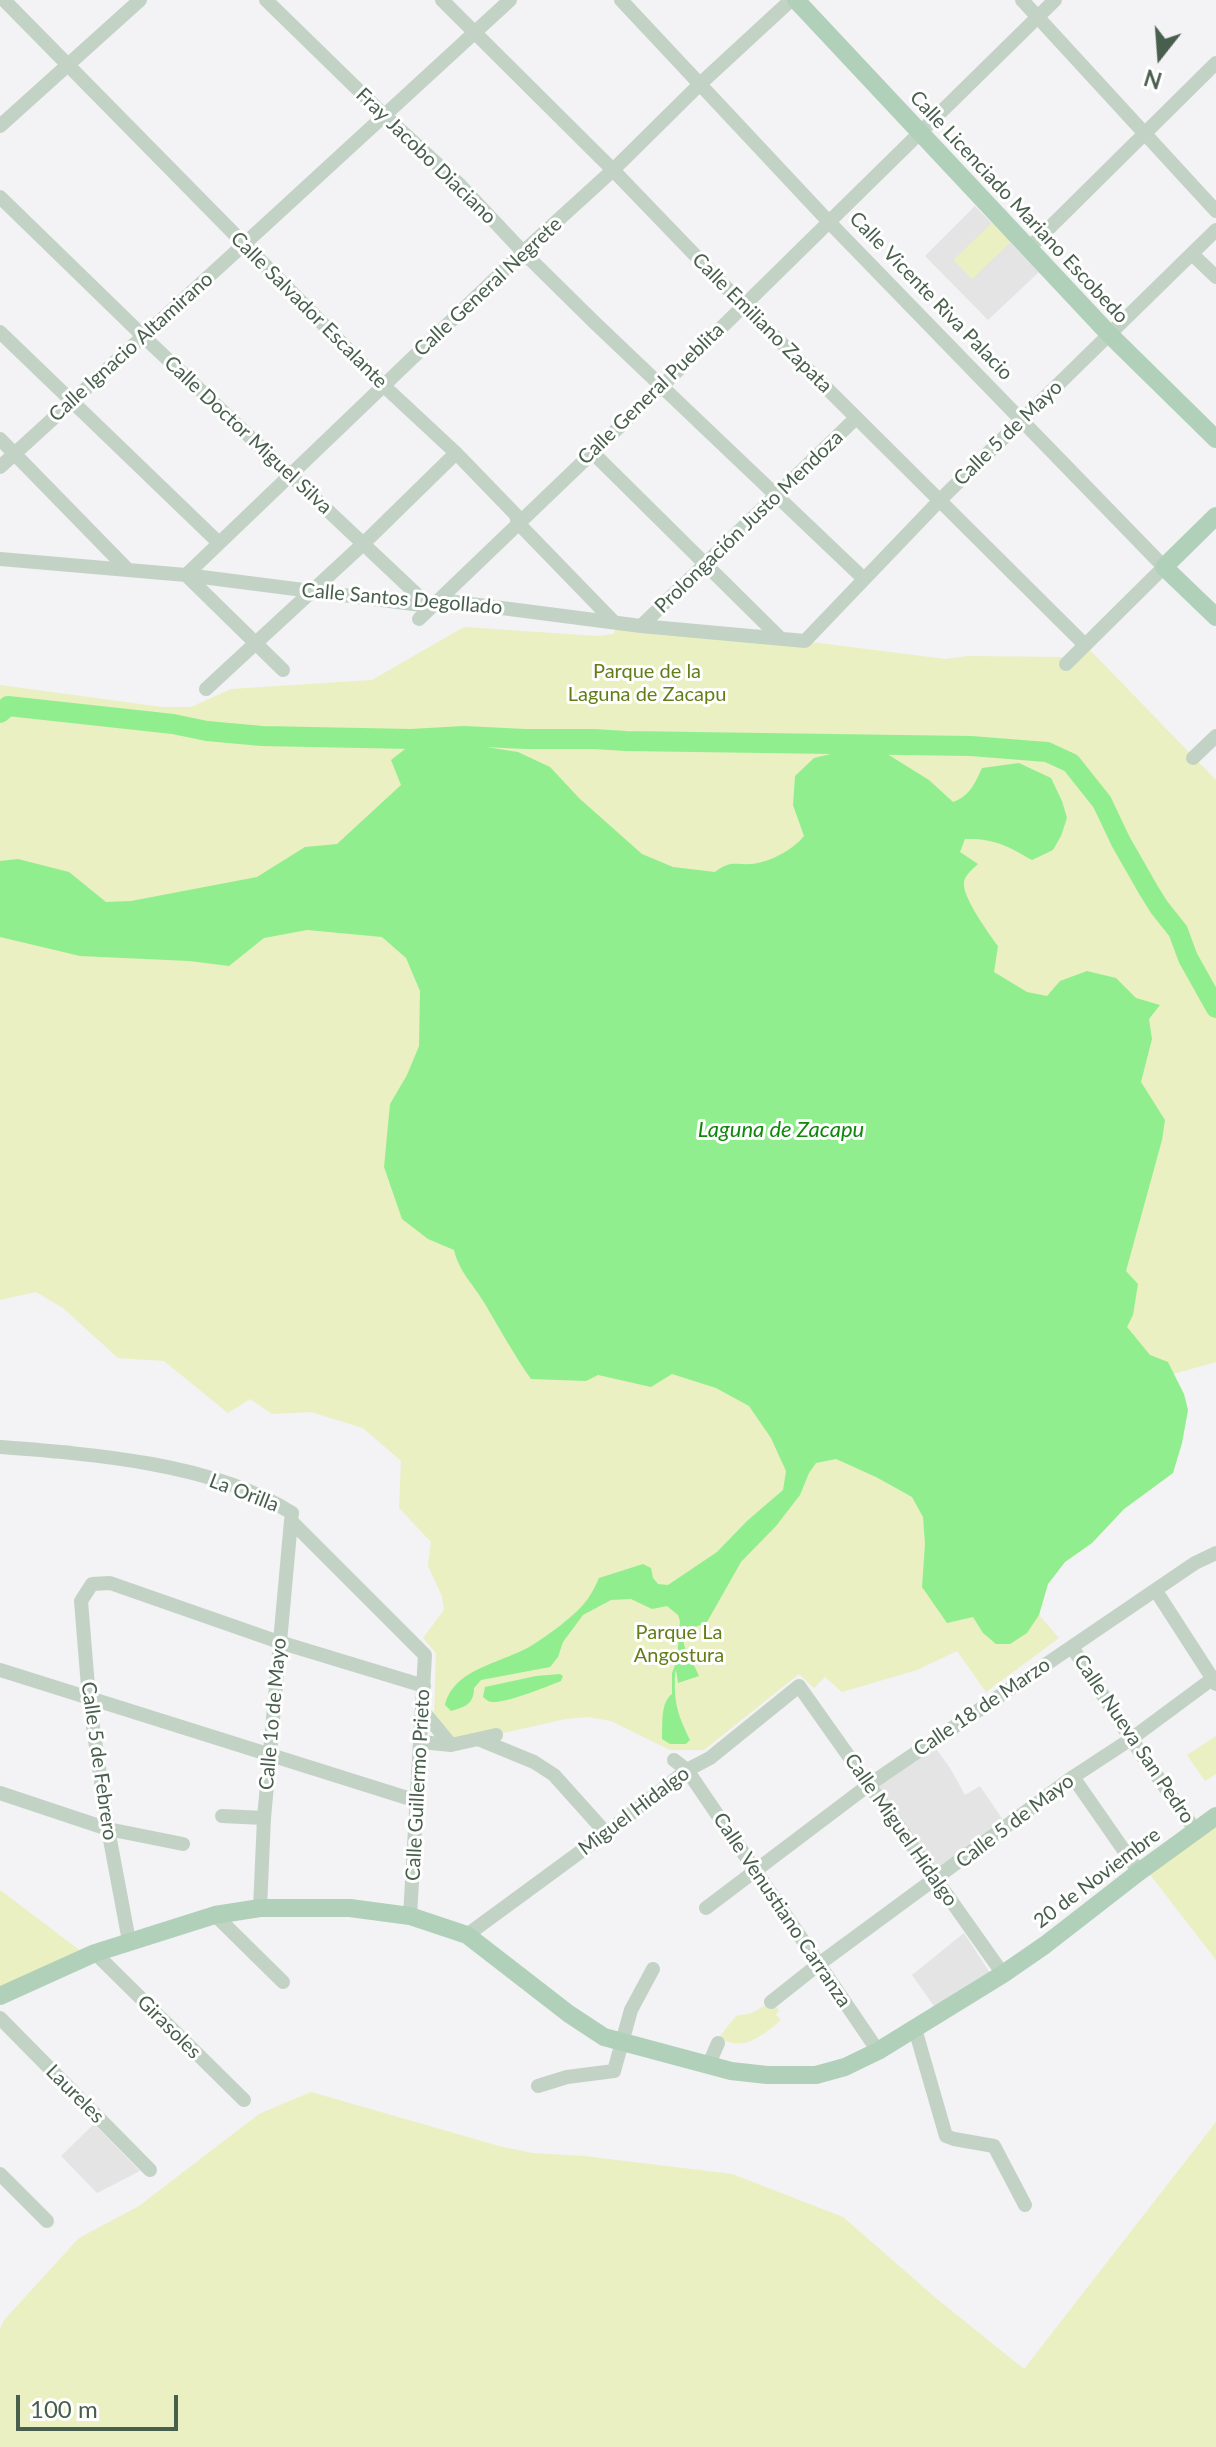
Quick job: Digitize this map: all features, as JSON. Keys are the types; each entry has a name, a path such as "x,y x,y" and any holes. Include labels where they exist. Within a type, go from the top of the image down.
{"main road":[{"name":"Calle Licenciado Mariano Escobedo","path":"794,0 1110,335 1216,439"},
{"path":"1164,567 1216,516"},
{"name":"Calle Vicente Riva Palacio","path":"1164,567 1216,617"},
{"name":"20 de Noviembre","path":"0,1996 95,1953 215,1915 260,1908 350,1908 410,1916 467,1935 569,2014 604,2037 731,2071 816,2075 845,2067 878,2051 1003,1974 1216,1816"}],"street":[{"name":"Calle Salvador Escalante","path":"4,0 384,386 456,453 516,515 518,523 613,621"},
{"path":"0,126 140,0"},
{"name":"Fray Jacobo Diaciano","path":"266,0 863,578"},
{"name":"Calle Emiliano Zapata","path":"442,0 1084,644"},
{"name":"Calle Ignacio Altamirano","path":"0,467 510,0"},
{"name":"Calle Vicente Riva Palacio","path":"621,0 829,222 1164,567"},
{"name":"Calle General Negrete","path":"186,575 700,84 794,0"},
{"path":"1022,0 1216,211"},
{"name":"Calle General Pueblita","path":"419,619 662,386 1055,0"},
{"path":"1029,248 1216,63"},
{"name":"Calle Doctor Miguel Silva","path":"0,197 363,544 434,603"},
{"name":"Calle 5 de Mayo","path":"805,641 940,500 1216,230"},
{"path":"1192,254 1216,277"},
{"path":"0,332 219,543"},
{"name":"Prolongación Justo Mendoza","path":"641,626 856,418"},
{"path":"0,439 128,570"},
{"path":"592,452 780,638"},
{"path":"206,689 456,453"},
{"name":"Calle Santos Degollado","path":"0,559 186,575 309,591 805,641"},
{"path":"1066,664 1164,567"},
{"path":"186,575 283,670"},
{"path":"1193,758 1216,736"},
{"name":"La Orilla","path":"0,1447 169,1467 269,1499 292,1513 291,1521 425,1655"},
{"name":"Calle 1o de Mayo","path":"260,1908 264,1818 291,1521"},
{"name":"Calle 18 de Marzo","path":"706,1908 870,1784 1195,1563 1216,1553"},
{"name":"Calle 5 de Febrero","path":"129,1941 108,1829 89,1699 81,1601 92,1584 110,1583 279,1642"},
{"path":"1156,1591 1214,1682"},
{"path":"279,1642 424,1686"},
{"name":"Calle Nueva San Pedro","path":"1072,1647 1131,1739 1196,1831"},
{"name":"Calle Guillermo Prieto","path":"410,1916 425,1655"},
{"path":"0,1670 417,1801"},
{"name":"Calle 5 de Mayo","path":"771,2002 1073,1777 1214,1682"},
{"name":"Calle Miguel Hidalgo","path":"799,1686 1003,1974"},
{"name":"Miguel Hidalgo","path":"467,1935 606,1833 680,1765 710,1758 799,1686"},
{"path":"423,1711 451,1745"},
{"path":"421,1742 451,1745 496,1735"},
{"path":"478,1739 534,1762 554,1775 606,1833"},
{"name":"Calle Venustiano Carranza","path":"680,1765 878,2051"},
{"path":"1073,1777 1139,1872"},
{"path":"0,1793 108,1829 183,1844"},
{"path":"222,1816 264,1818"},
{"path":"215,1915 283,1982"},
{"name":"Girasoles","path":"95,1953 244,2100"},
{"path":"538,2086 567,2077 614,2071 631,2010 653,1969"},
{"name":"Laureles","path":"0,2018 150,2170"},
{"path":"915,2029 946,2136 994,2146 1025,2205"},
{"path":"709,2064 718,2043"},
{"path":"0,2174 47,2221"}],"shaded area":[{"path":"975,206 1039,272 988,320 925,256"},
{"path":"931,1742 965,1795 980,1786 1007,1826 935,1880 870,1784"},
{"path":"964,1933 992,1976 936,2009 912,1975"},
{"path":"94,2124 140,2171 97,2193 61,2156"}],"green space":[{"path":"992,223 1011,242 972,279 953,260"},
{"path":"464,627 597,636 614,634 615,629 780,638 945,659 968,656 1062,657 1066,664 1084,644 1216,780 1216,1362 1173,1374 1184,1394 1188,1410 1173,1473 1124,1509 1092,1543 1065,1562 1048,1584 1039,1615 1059,1638 986,1692 957,1651 917,1670 842,1692 825,1677 814,1688 799,1674 704,1750 670,1750 611,1721 588,1717 565,1719 455,1744 434,1716 436,1653 423,1638 444,1610 442,1596 428,1566 431,1542 399,1508 401,1461 363,1428 311,1412 272,1414 250,1399 228,1413 164,1361 118,1358 63,1308 36,1292 0,1300 0,685 162,707 191,707 231,689 372,680"},
{"path":"1216,1736 1216,1774 1205,1781 1187,1755"},
{"path":"1216,1824 1216,1960 1148,1872"},
{"path":"0,1890 86,1955 0,1996"},
{"path":"771,2002 779,2010 776,2015 781,2020 767,2032 744,2043 727,2042 719,2037 736,2016 752,2013"},
{"path":"311,2092 532,2153 584,2156 732,2174 843,2217 1024,2369 1216,2122 1216,2447 0,2447 0,2329 4,2320 79,2238 139,2206 259,2114"}],"water":[{"name":"Laguna de Zacapu","path":"409,746 480,746 518,752 550,767 580,799 642,854 673,867 715,872 729,864 752,864 773,858 804,836 793,805 795,776 814,758 847,750 884,752 929,780 953,802 968,793 982,768 1019,763 1051,778 1067,818 1053,850 1032,860 1000,844 965,839 960,852 978,864 965,879 965,891 998,946 994,972 1027,992 1047,996 1060,981 1087,971 1116,978 1136,998 1160,1005 1149,1019 1152,1039 1141,1082 1165,1120 1126,1271 1138,1284 1133,1315 1127,1327 1150,1355 1168,1362 1184,1394 1188,1410 1173,1473 1124,1509 1092,1543 1065,1562 1048,1584 1039,1615 1027,1633 1010,1644 996,1644 983,1633 973,1617 947,1623 922,1587 923,1517 912,1497 836,1459 816,1463 800,1495 776,1526 741,1562 707,1622 684,1632 685,1649 699,1676 678,1683 676,1670 675,1674 677,1708 690,1740 686,1744 670,1744 662,1739 664,1708 672,1694 672,1673 677,1660 678,1615 667,1606 652,1609 631,1599 611,1600 583,1615 563,1642 558,1657 550,1667 481,1680 468,1704 451,1711 445,1705 450,1692 469,1674 522,1651 566,1621 586,1602 599,1578 643,1564 651,1568 658,1584 668,1585 717,1552 783,1490 786,1471 771,1438 749,1406 716,1388 672,1374 651,1387 598,1375 586,1381 531,1379 463,1272 454,1250 428,1239 402,1219 384,1167 390,1104 419,1046 420,991 406,958 382,937 307,930 264,938 229,966 80,956 0,937 0,861 18,859 69,872 106,902 131,901 257,877 305,847 337,844 401,785 391,760"},
{"path":"563,1676 561,1681 519,1696 495,1702 483,1697 485,1687"}],"waterway":[{"path":"0,713 8,706 262,736 411,739 464,736 971,746 1047,752 1071,763 1102,802 1149,891 1178,931 1188,958 1216,1008"}],"park label":[{"name":"Parque de la Laguna de Zacapu","path":"647,684"},
{"name":"Parque La Angostura","path":"679,1644"}]}
